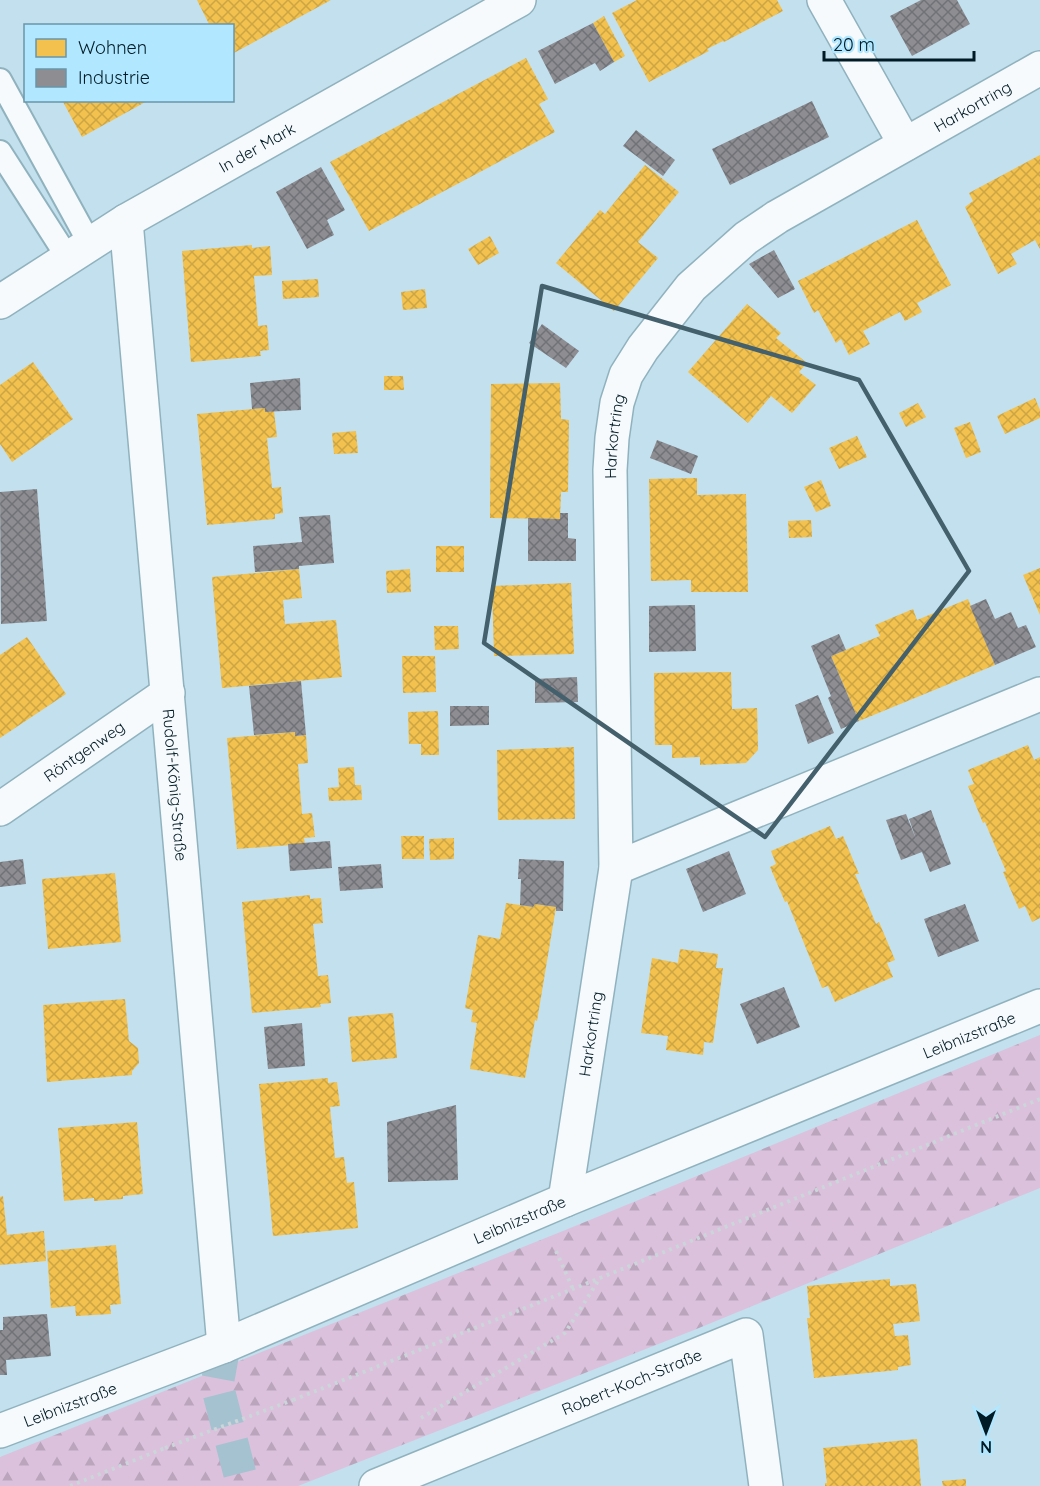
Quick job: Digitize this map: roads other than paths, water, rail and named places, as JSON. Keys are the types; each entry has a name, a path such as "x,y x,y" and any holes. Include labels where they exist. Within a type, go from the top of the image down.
{"street":[{"name":"In der Mark","path":"0,302 126,221 519,0"},
{"path":"824,0 905,144"},
{"name":"Harkortring","path":"565,1200 616,868 610,470 617,404 626,375 643,348 691,287 746,238 786,212 1040,68"},
{"name":"Rudolf-König-Straße","path":"126,221 224,1346"},
{"name":"Röntgenweg","path":"0,809 168,693"},
{"path":"616,868 1040,694"},
{"name":"Leibnizstraße","path":"0,1431 224,1346 565,1200 1040,1006"},
{"name":"Robert-Koch-Straße","path":"376,1486 746,1335 766,1486"}],"lane":[{"path":"0,80 79,251"},
{"path":"0,152 79,251"}],"tunnel":[{"path":"224,1346 217,1385 243,1486"}]}
